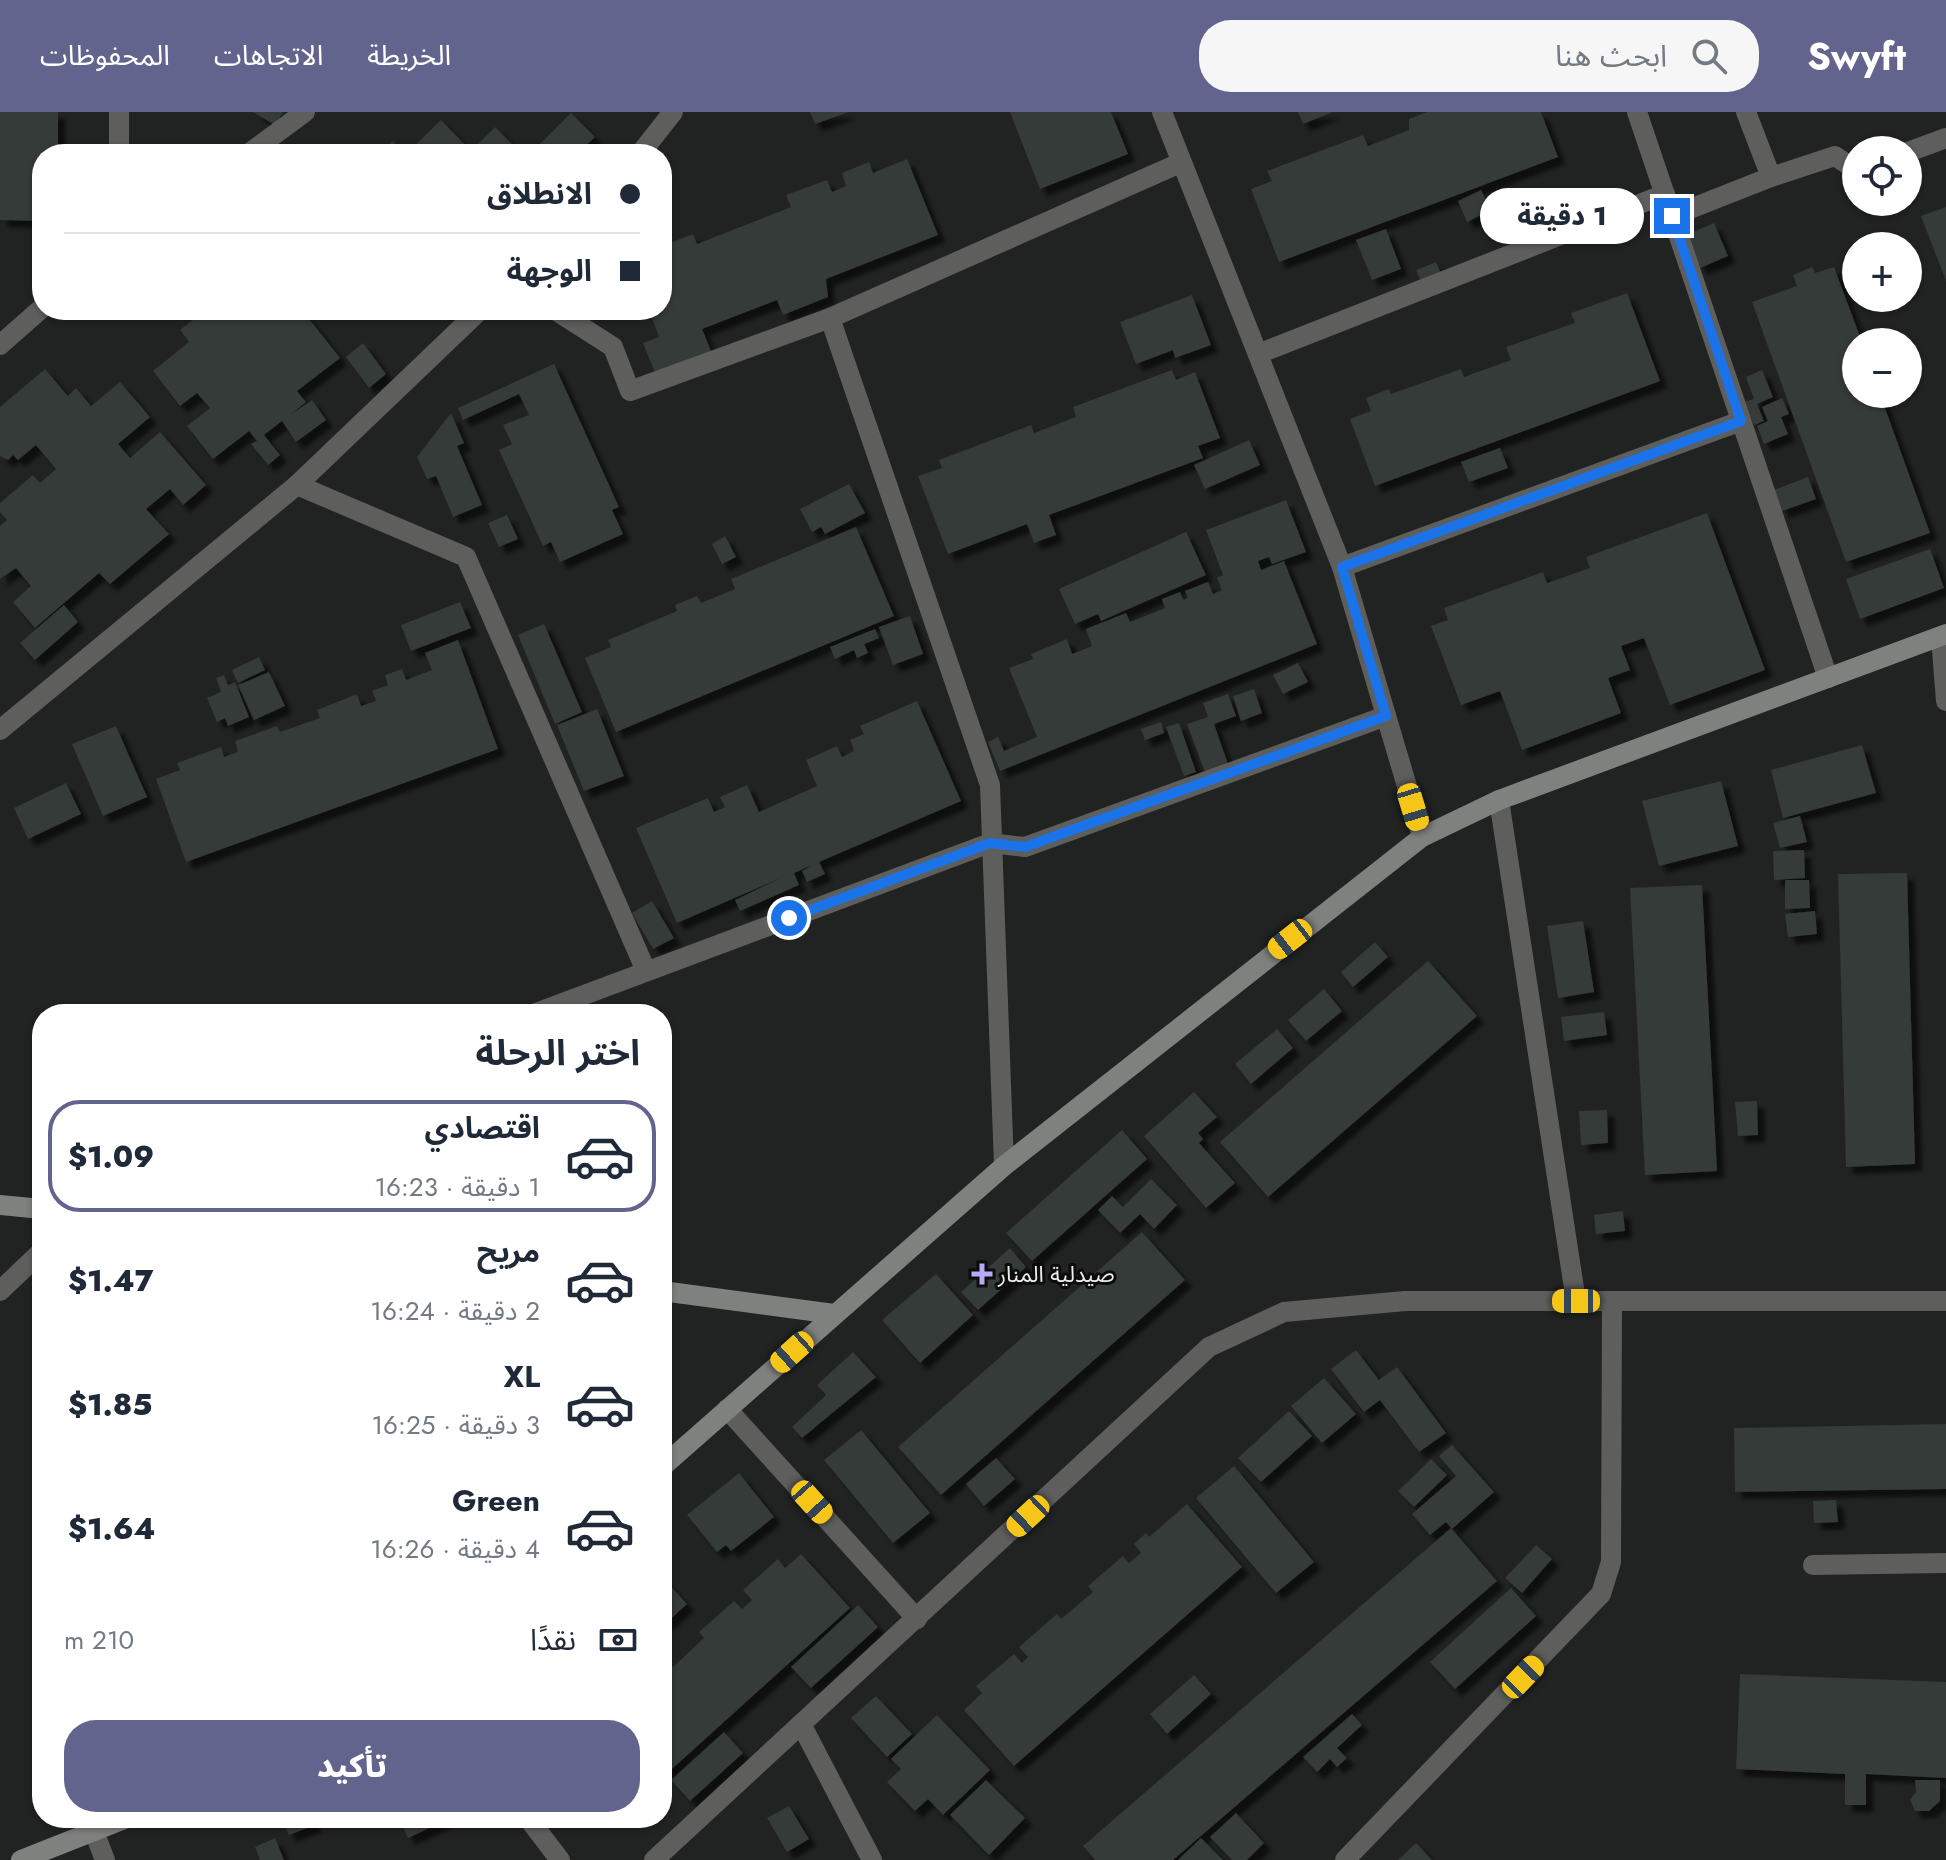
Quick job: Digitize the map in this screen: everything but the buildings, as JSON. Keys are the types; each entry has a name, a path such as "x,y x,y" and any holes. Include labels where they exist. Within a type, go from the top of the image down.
{"street":[{"path":"119,112 119,144"},
{"path":"262,144 305,112"},
{"path":"648,144 673,112"},
{"path":"1637,112 1828,678"},
{"path":"1746,112 1771,177"},
{"path":"1165,113 1180,163 1342,567 1422,837"},
{"path":"1922,147 1946,138"},
{"path":"1672,216 1771,177 1835,156 1842,161"},
{"path":"571,320 613,347 630,391 830,318 1180,163"},
{"path":"1258,354 1665,194"},
{"path":"0,345 32,317"},
{"path":"830,318 990,785 1004,1166"},
{"path":"0,730 297,485 470,320"},
{"path":"1342,567 1741,421"},
{"path":"297,485 466,557 646,971"},
{"path":"672,1458 1004,1166 1422,837 1499,800 1943,636 1946,701"},
{"path":"559,1004 990,843 1025,847 1386,716"},
{"path":"1499,800 1576,1301"},
{"path":"0,1205 32,1208"},
{"path":"0,1291 32,1261"},
{"path":"672,1292 834,1314"},
{"path":"654,1860 1209,1347 1284,1312 1405,1301 1946,1301"},
{"path":"1345,1860 1601,1594 1611,1562 1612,1301"},
{"path":"727,1409 917,1619"},
{"path":"1813,1565 1946,1563"},
{"path":"801,1724 872,1860"},
{"path":"21,1860 107,1828"},
{"path":"536,1828 560,1860"},
{"path":"95,1834 105,1860"}],"place":[{"name":"صيدلية المنار","path":"982,1274"}],"route":[{"path":"789,918 990,843 1025,847 1386,716 1342,567 1741,421 1672,216"}]}
